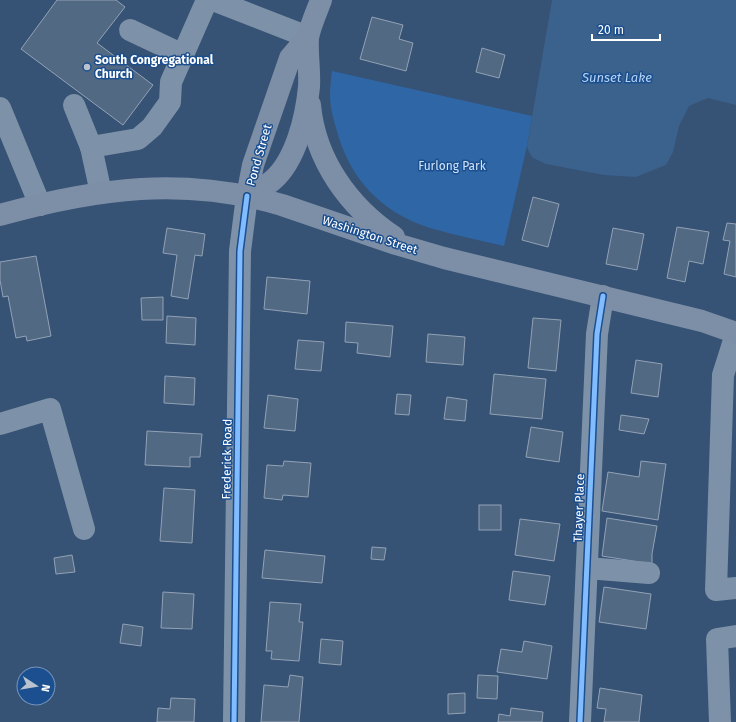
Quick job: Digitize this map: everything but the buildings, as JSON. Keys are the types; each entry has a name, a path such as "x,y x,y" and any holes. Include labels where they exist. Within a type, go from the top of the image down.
{"main road":[{"name":"Pond Street","path":"247,196 262,189 274,179 290,158 298,139 309,87 308,37 321,0"},
{"name":"Pond Street","path":"247,196 253,165 290,58 308,37"},
{"path":"309,87 314,130 326,162 335,179 345,192 372,220 402,242 421,252"},
{"name":"Washington Street","path":"0,216 40,205 101,193 137,188 181,188 220,191 282,205 421,252 702,321 736,333"}],"street":[{"path":"91,147 138,139 152,127 170,102 171,82 207,0"},
{"path":"213,0 308,37"},
{"path":"130,30 183,55"},
{"path":"74,105 91,147 101,193"},
{"path":"0,108 8,151 40,205"},
{"name":"Frederick Road","path":"234,722 240,251 247,196"},
{"name":"Thayer Place","path":"580,722 597,334 603,296"},
{"path":"736,333 723,375 729,394 719,479 716,590 736,588"},
{"path":"0,424 50,409 84,529"},
{"path":"719,479 736,492"},
{"path":"587,568 649,573"},
{"path":"720,722 717,639 736,636"}],"green space":[{"name":"Furlong Park","path":"332,71 532,116 527,146 504,246 439,231 412,221 396,213 369,191 349,162 336,128 330,100"}],"water":[{"name":"Sunset Lake","path":"552,0 736,0 736,105 708,98 689,106 679,126 673,152 666,165 636,177 604,175 546,164 533,158 527,146"}],"cycle path":[{"path":"234,722 240,251 247,196"},
{"path":"580,722 597,334 603,296"}],"place":[{"name":"South Congregational Church","path":"87,67"}]}
